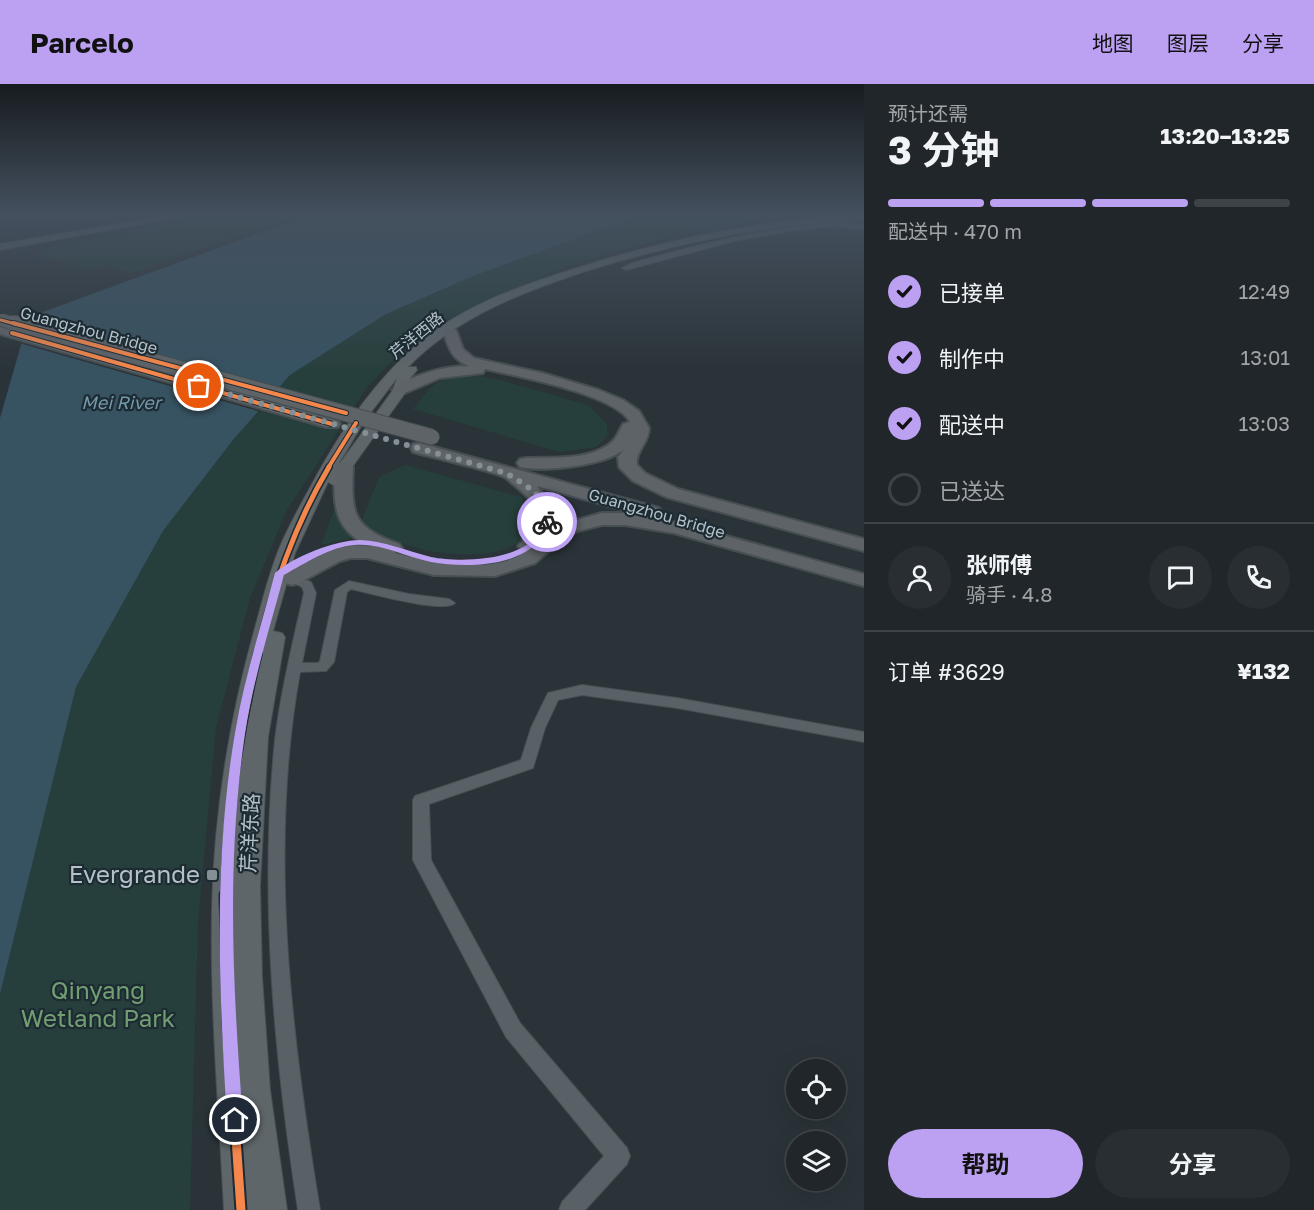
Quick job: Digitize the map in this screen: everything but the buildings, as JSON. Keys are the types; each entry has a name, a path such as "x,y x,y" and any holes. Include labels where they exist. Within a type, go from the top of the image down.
{"highway":[{"path":"0,314 11,318 0,322"},
{"name":"Guangzhou Bridge","path":"0,322 425,443 506,473 864,571"},
{"name":"Guangzhou Bridge","path":"0,330 425,443 526,463 864,556"},
{"path":"444,336 450,357 478,370 583,394 616,409 625,418 629,428 627,437 619,447 603,454 571,461 526,463"},
{"path":"444,336 460,356 469,361 583,389 610,398 627,408 641,426 640,437 627,457 628,467 654,486 672,494 864,545"},
{"path":"400,390 420,378 433,374 452,370 478,370"},
{"path":"344,467 343,510 360,534 380,544 430,559 473,563 512,555 531,545 542,534 548,520 546,507 532,490 506,473"},
{"path":"289,572 351,552 367,552 434,569 495,570 528,559 563,529 581,523 613,519 676,528 864,580"},
{"path":"289,572 339,545 380,544"}],"main road":[{"name":"芹洋西路","path":"356,423 398,370 444,336 518,292 597,266"},
{"name":"芹洋西路","path":"382,412 400,390 405,375 444,336"},
{"name":"芹洋东路","path":"241,1210 228,1007 225,911 231,814 240,734 250,684 289,572 307,533 344,467 382,412"},
{"name":"芹洋东路","path":"270,1210 255,1089 248,976 247,886 257,737 270,656 289,572 294,533 331,463 356,423"}],"street":[{"path":"626,268 635,266"},
{"path":"289,572 307,585 310,593 294,667 283,738 279,801 279,918 286,1036 309,1210"},
{"path":"294,667 321,668 327,662 341,590 349,585 409,598 449,603"},
{"path":"570,1210 620,1156 513,1030 422,860 421,800 528,764 538,728 553,696 582,690 677,703 864,737"}],"green space":[{"path":"76,266 104,266 92,270"},
{"path":"107,266 154,266 132,273"},
{"name":"Qinyang Wetland Park","path":"502,266 567,266 448,319 405,348 367,387 287,510 250,598 216,728 198,922 190,1210 0,1210 0,994 76,687 163,531 233,440 290,375 386,314"},
{"path":"474,375 504,381 588,405 607,424 607,436 597,447 559,452 413,409 438,382"},
{"path":"405,465 521,497 536,514 532,528 515,545 495,552 471,554 421,549 397,542 376,532 361,522 379,477"},
{"path":"336,505 361,536 321,545"}],"water":[{"name":"Mei River","path":"170,266 502,266 386,314 290,375 233,440 163,531 76,687 0,994 0,418 29,317"}],"pier":[{"path":"26,318 283,388 261,412 19,343"}],"cycle path":[{"path":"1,320 346,413"},
{"path":"12,333 332,424"},
{"path":"241,1210 225,948 226,878 234,778 251,679 283,562 307,505 356,423"}],"way so far":[{"path":"199,386 506,473 538,495 546,507 547,522"}],"place":[{"name":"Evergrande","path":"212,875"}],"route":[{"path":"235,1120 225,911 231,814 240,734 250,684 280,573 320,552 339,545 357,543 380,544 430,559 451,562 489,561 512,555 531,545 542,534 547,522"}]}
